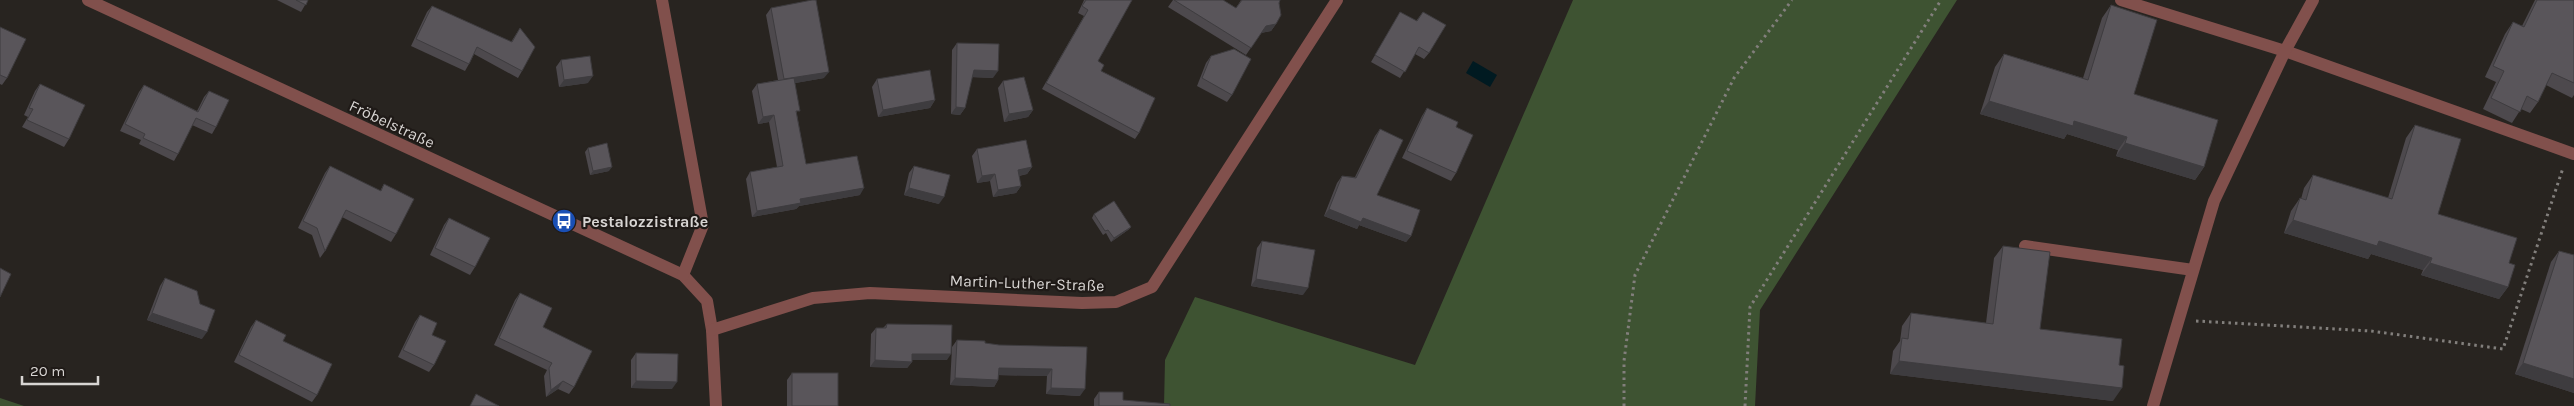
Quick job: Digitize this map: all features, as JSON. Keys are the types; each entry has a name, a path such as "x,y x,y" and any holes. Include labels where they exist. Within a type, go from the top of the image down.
{"street":[{"name":"Fröbelstraße","path":"88,0 683,275"},
{"path":"662,0 703,224 683,275 707,301 712,330 716,406"},
{"name":"Martin-Luther-Straße","path":"712,330 813,298 870,293 1082,303 1116,302 1152,287 1337,0"},
{"path":"2121,0 2285,51 2571,153"},
{"path":"2153,406 2214,201 2285,51 2313,0"},
{"path":"2025,246 2193,270"}],"path":[{"path":"1624,406 1624,361 1635,274 1734,78 1792,0"},
{"path":"1745,406 1750,307 1941,0"},
{"path":"2178,320 2371,331 2503,349 2571,153"}],"green space":[{"path":"1573,0 1957,0 1760,310 1755,406 1164,406 1165,360 1195,297 1415,365"},
{"path":"0,398 24,406 0,406"}],"water":[{"path":"1473,61 1497,75 1490,87 1466,73"}],"building":[{"path":"296,0 308,0 306,5"},
{"path":"816,0 829,72 784,79 771,8"},
{"path":"1086,0 1132,0 1098,61 1104,65 1101,71 1155,98 1139,133 1046,83 1088,10 1082,6"},
{"path":"1174,0 1223,0 1236,8 1242,0 1280,0 1281,15 1276,24 1266,26 1251,48"},
{"path":"2537,0 2574,0 2574,83 2552,73 2538,102 2527,96 2520,112 2491,98 2504,71 2493,66 2513,22 2524,27"},
{"path":"2111,5 2157,20 2134,94 2218,120 2204,167 2125,143 2127,137 2074,121 2073,126 1989,101 2004,54 2088,80"},
{"path":"432,6 512,42 520,28 535,47 522,71 477,47 469,64 416,39"},
{"path":"1400,12 1417,21 1423,12 1446,25 1429,53 1419,47 1405,72 1375,55"},
{"path":"0,27 26,39 7,78 0,75"},
{"path":"957,43 999,44 998,71 974,70 965,108 956,107"},
{"path":"1234,49 1251,59 1232,95 1202,78 1211,56"},
{"path":"590,56 593,76 564,80 561,60"},
{"path":"930,70 935,100 883,110 877,79"},
{"path":"1024,77 1033,110 1009,114 1003,81"},
{"path":"794,78 800,111 796,111 806,164 857,156 864,188 800,199 801,203 757,211 750,172 783,166 774,115 763,117 757,84"},
{"path":"40,84 85,105 69,139 27,120 33,109 29,108"},
{"path":"144,85 198,112 209,91 229,100 216,127 196,118 178,154 143,138 145,134 125,124"},
{"path":"1427,108 1458,122 1456,127 1473,135 1456,173 1407,151"},
{"path":"2415,125 2461,139 2438,214 2517,238 2509,263 2515,265 2508,287 2430,263 2432,258 2379,241 2377,246 2293,220 2300,198 2306,200 2313,175 2392,199"},
{"path":"1380,129 1403,140 1377,195 1420,210 1411,236 1363,218 1361,222 1329,209 1342,176 1356,178"},
{"path":"1026,140 1032,167 1018,170 1021,186 998,190 995,174 982,176 977,149"},
{"path":"607,143 612,167 593,171 588,148"},
{"path":"330,166 381,191 384,184 414,199 396,234 346,210 325,251 317,228 303,221"},
{"path":"914,166 950,175 944,197 909,188"},
{"path":"1114,201 1131,227 1114,238 1108,230 1105,231 1094,214"},
{"path":"449,218 490,238 475,267 435,248"},
{"path":"1262,241 1315,250 1308,288 1256,279"},
{"path":"2003,246 2050,252 2040,329 2122,339 2119,365 2124,366 2122,388 1899,361 1902,338 1908,339 1911,313 1993,324"},
{"path":"2559,251 2574,255 2574,379 2523,363"},
{"path":"0,268 11,274 0,297"},
{"path":"165,278 197,291 200,304 215,310 207,332 152,313"},
{"path":"520,293 552,308 543,327 592,351 574,387 563,381 551,390 549,368 552,363 499,338"},
{"path":"420,315 437,323 432,335 446,341 434,365 403,350"},
{"path":"256,320 286,335 283,341 332,364 317,395 239,355"},
{"path":"887,324 952,325 951,354 912,354 912,362 875,360 876,328 886,328"},
{"path":"957,340 985,341 985,343 999,345 1087,347 1085,389 1051,388 1052,369 999,368 998,380 955,378"},
{"path":"636,353 678,354 677,382 636,381"},
{"path":"792,373 838,373 838,406 792,406"},
{"path":"1099,392 1123,392 1123,400 1170,404 1170,406 1099,406"},
{"path":"476,394 499,406 470,406"}],"place":[{"name":"Pestalozzistraße","path":"564,221"}]}
